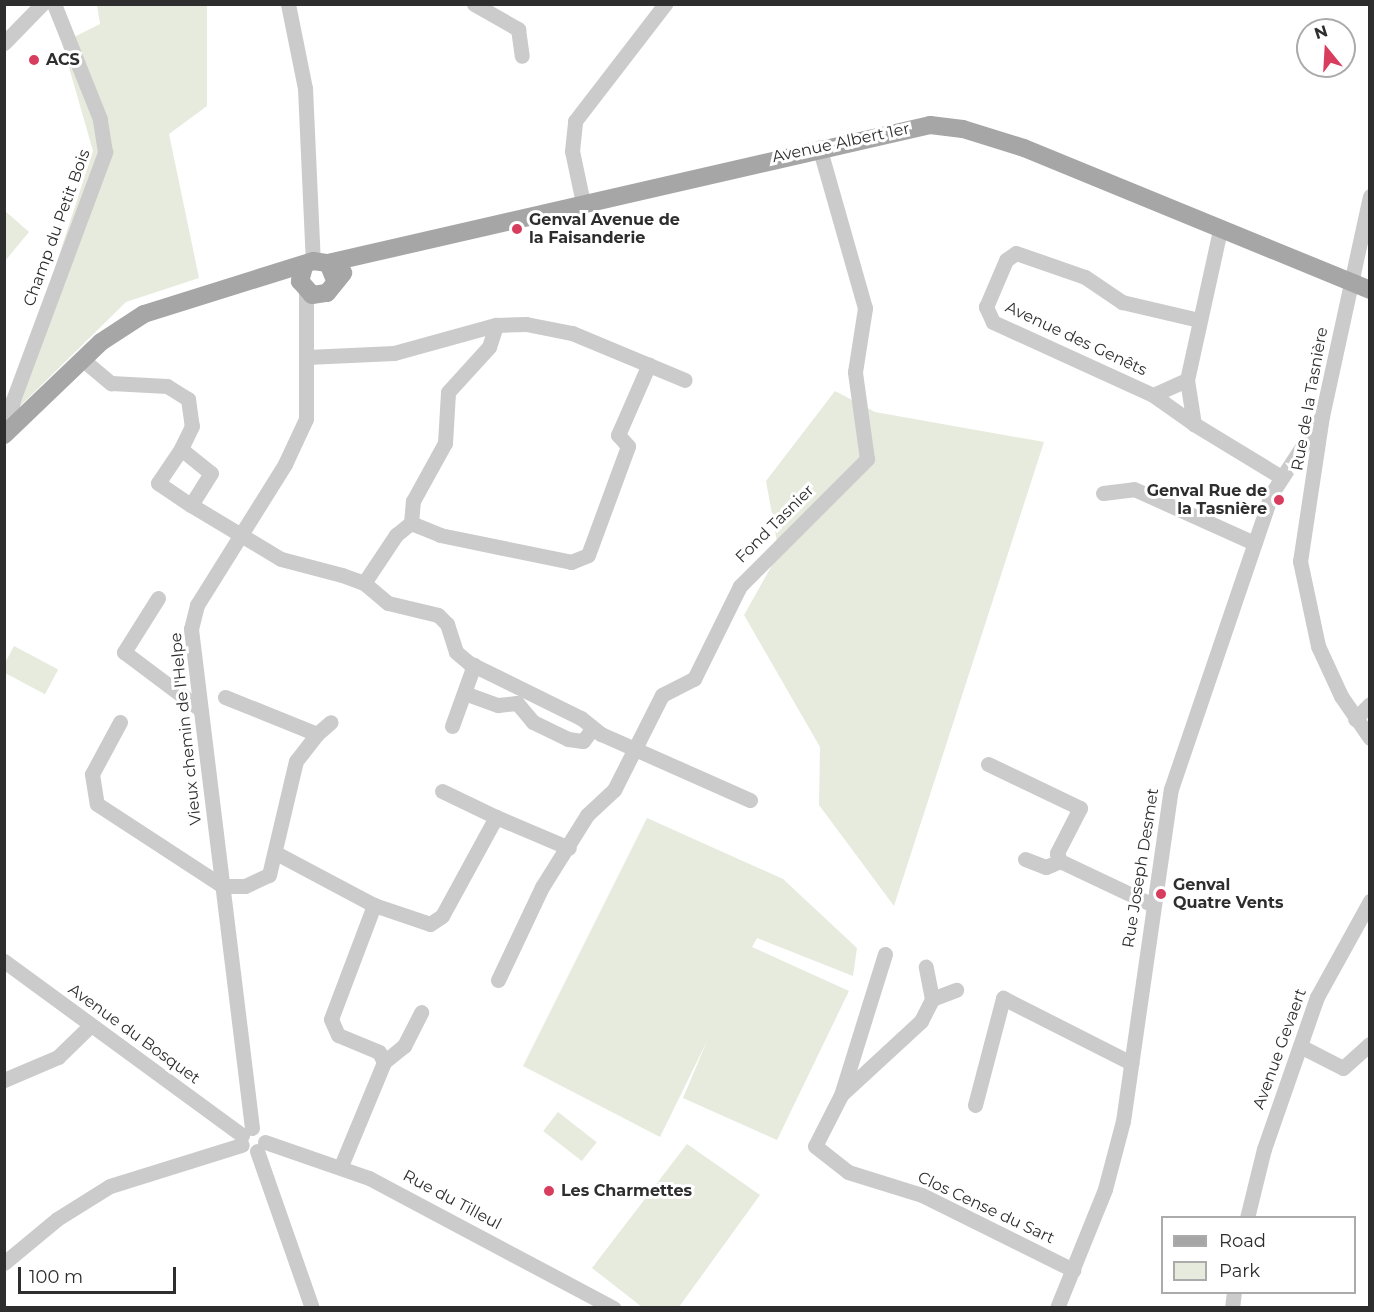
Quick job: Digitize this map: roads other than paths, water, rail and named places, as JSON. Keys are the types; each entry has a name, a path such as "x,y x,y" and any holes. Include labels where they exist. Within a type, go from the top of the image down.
{"main road":[{"name":"Avenue Albert 1er","path":"312,276 365,255 819,147 930,125 963,129 1370,290"},
{"name":"Avenue Albert 1er","path":"6,433 82,359 144,314 264,278 312,276 336,280 365,255"}],"street":[{"path":"4,43 42,4"},
{"name":"Champ du Petit Bois","path":"6,433 13,400 105,152 102,125 54,4"},
{"name":"Vieux chemin de l'Helpe","path":"246,1136 223,886 200,709 193,618 239,535 300,435 309,400 307,318 312,276 305,88 288,4"},
{"path":"474,4 518,29 522,56"},
{"path":"583,203 572,151 575,121 665,4"},
{"name":"Fond Tasnier","path":"498,980 542,887 569,848 587,815 614,790 662,695 694,679 748,575 867,459 855,372 865,308 819,147"},
{"name":"Rue de la Tasnière","path":"1370,196 1322,416 1300,572 1318,646 1355,719 1370,738"},
{"path":"1194,424 1187,381 1220,230"},
{"name":"Avenue des Genêts","path":"1199,320 1122,302 1084,277 1022,253 1006,260 986,307 993,322 1153,395 1194,424 1281,477"},
{"path":"307,357 394,352 496,325 542,325 649,364 685,380"},
{"path":"364,583 396,534 411,523 413,501 446,443 448,392 489,347 496,325"},
{"path":"82,359 111,383 181,391 193,414 181,449 158,483 191,505 280,559 364,583 388,603 438,615 447,624 456,652 520,696 750,800"},
{"path":"411,523 440,535 571,562 588,555 628,446 618,435 649,364"},
{"path":"1153,395 1187,381"},
{"name":"Rue Joseph Desmet","path":"1057,1308 1111,1168 1131,1063 1151,904 1171,789 1254,543 1281,477 1322,416"},
{"path":"181,449 211,473 191,505"},
{"path":"1103,493 1134,489 1254,543"},
{"path":"158,598 124,652 200,709"},
{"path":"452,726 467,694 474,665"},
{"path":"467,694 498,705 520,696"},
{"path":"520,696 533,722 568,739 583,741 592,729"},
{"path":"225,697 316,734"},
{"path":"1355,719 1370,704"},
{"path":"120,722 92,774 97,804 223,886 266,879 276,853 296,761 316,734 331,723"},
{"path":"988,764 1080,808 1057,853 1060,861 1151,904"},
{"path":"442,791 569,848"},
{"path":"276,853 335,881 374,905 430,924 438,921 496,817"},
{"path":"1025,859 1046,867 1060,861"},
{"name":"Avenue Gevaert","path":"1248,1216 1300,1046 1327,976 1370,901"},
{"path":"374,905 331,1019 338,1035 379,1052 384,1062"},
{"path":"841,1095 885,954"},
{"name":"Avenue du Bosquet","path":"4,961 246,1136"},
{"path":"841,1095 921,1021 932,999 926,967"},
{"path":"932,999 956,990"},
{"path":"975,1105 1003,998 1131,1063"},
{"path":"341,1166 384,1062 404,1046 421,1012"},
{"path":"4,1080 58,1057 91,1025"},
{"path":"1300,1046 1342,1068 1370,1044"},
{"name":"Clos Cense du Sart","path":"841,1095 815,1146 848,1172 922,1195 1073,1270"},
{"path":"4,1263 57,1219 110,1186 262,1132 261,1147 312,1308"},
{"path":"246,1136 261,1147"},
{"name":"Rue du Tilleul","path":"261,1147 341,1166 614,1308"}],"place":[{"name":"ACS","path":"34,60"},
{"name":"Genval Avenue de la Faisanderie","path":"517,229"},
{"name":"Genval Rue de la Tasnière","path":"1279,500"},
{"name":"Genval Quatre Vents","path":"1161,894"},
{"name":"Les Charmettes","path":"549,1191"}]}
